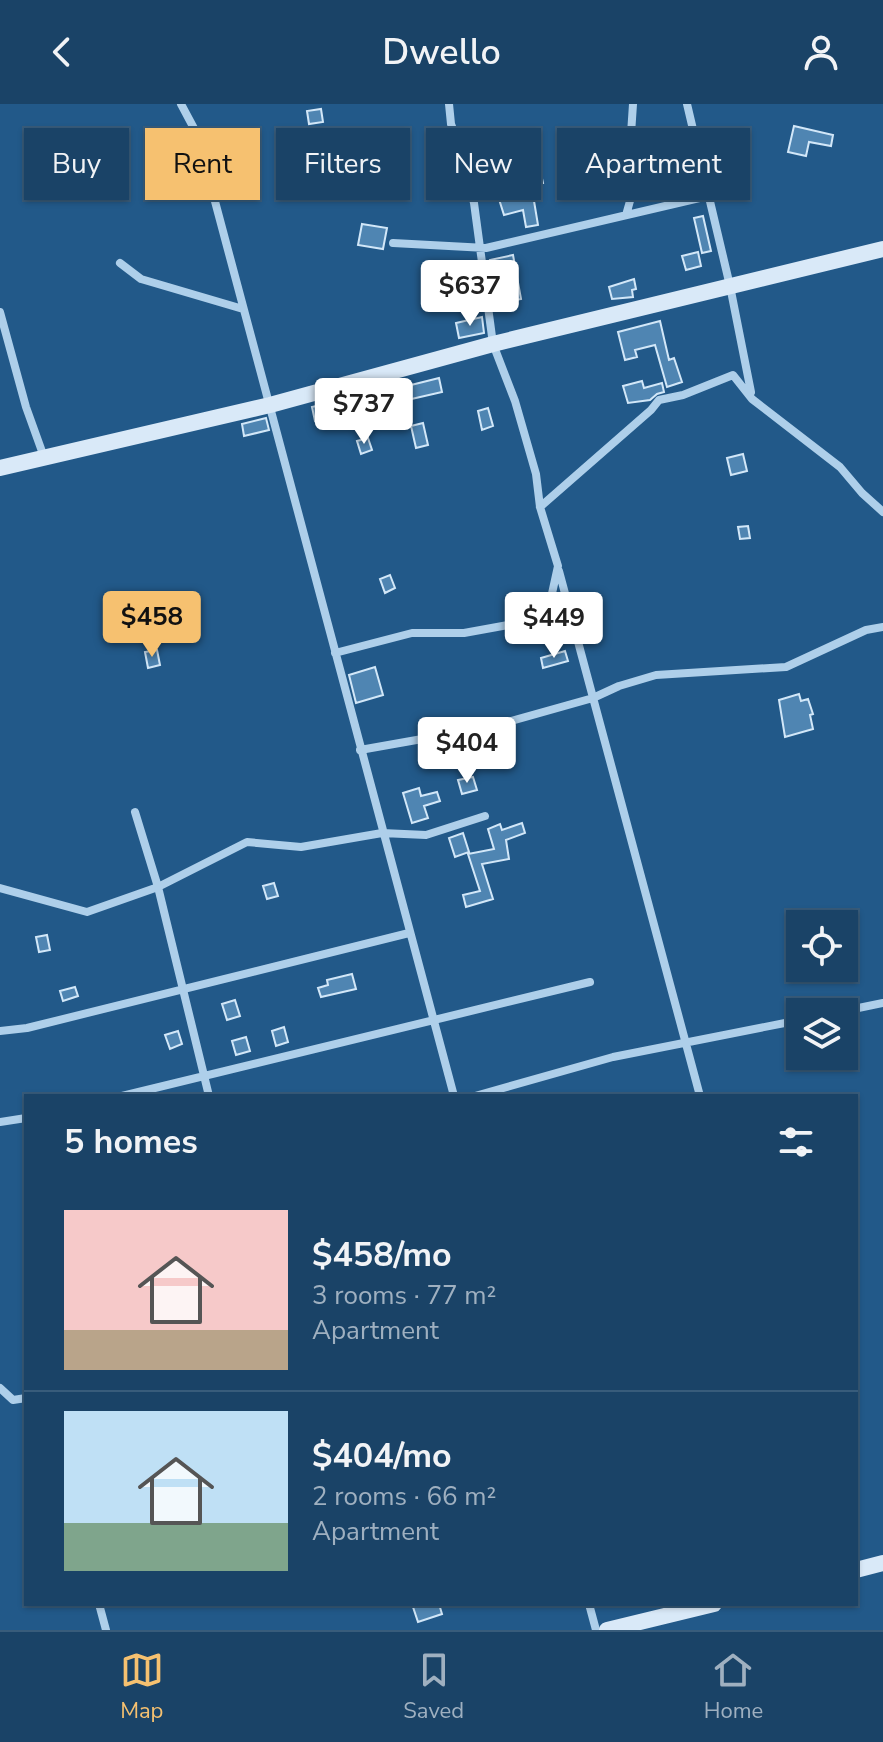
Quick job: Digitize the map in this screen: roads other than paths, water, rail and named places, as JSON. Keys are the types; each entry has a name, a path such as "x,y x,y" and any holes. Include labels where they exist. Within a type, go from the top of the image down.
{"street":[{"path":"181,104 197,134 453,1094"},
{"path":"449,104 451,124 474,203 493,344 515,401 536,474 540,507 699,1094"},
{"path":"626,215 638,173 631,134 633,104"},
{"path":"687,104 692,128"},
{"path":"393,243 481,248 691,200"},
{"path":"709,200 752,399"},
{"path":"0,468 270,405 493,344 883,249"},
{"path":"120,263 141,279 243,309"},
{"path":"0,312 26,407 44,458"},
{"path":"540,507 659,400 683,395 733,375 752,399 840,467 883,512"},
{"path":"335,653 412,633 464,633 508,625 551,598 558,566"},
{"path":"360,750 467,733 593,698 656,675 786,667 866,630 883,627"},
{"path":"135,812 158,887 208,1094"},
{"path":"0,888 87,912 158,887 247,842 301,847 382,833 426,835 485,816"},
{"path":"0,1031 27,1028 409,933"},
{"path":"130,1094 590,982"},
{"path":"858,1008 883,1003"},
{"path":"482,1094 613,1057 786,1023"},
{"path":"0,1122 24,1118"},
{"path":"0,1388 13,1400 24,1398"},
{"path":"858,1569 883,1563"},
{"path":"100,1606 106,1630"},
{"path":"590,1606 596,1630"},
{"path":"607,1630 706,1606"}]}
